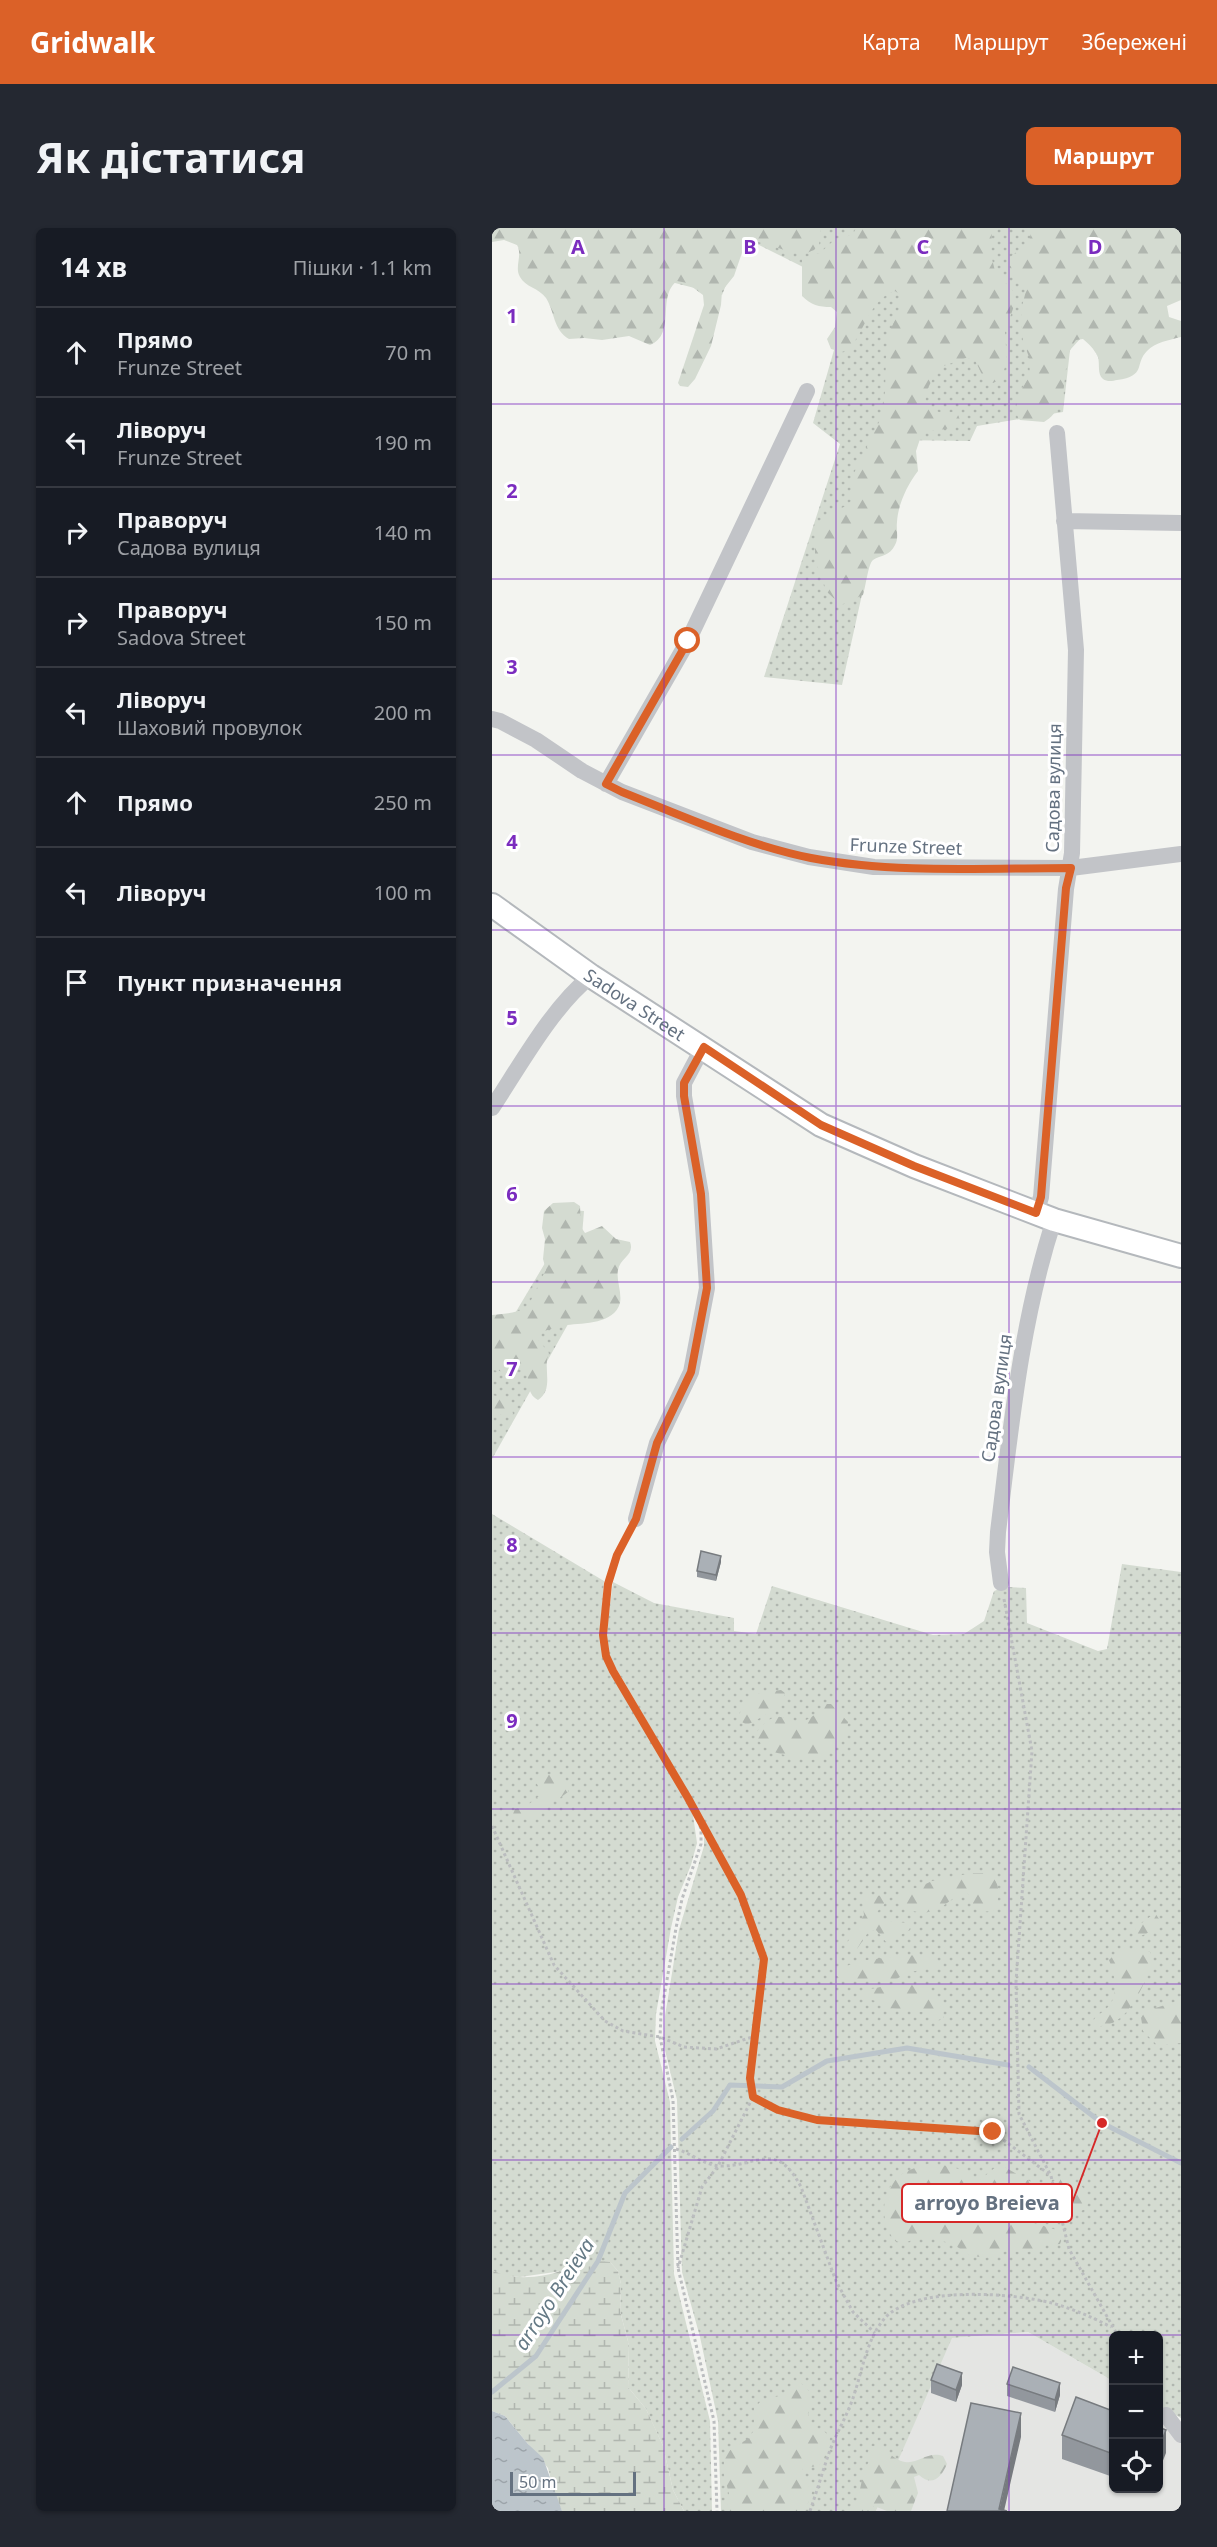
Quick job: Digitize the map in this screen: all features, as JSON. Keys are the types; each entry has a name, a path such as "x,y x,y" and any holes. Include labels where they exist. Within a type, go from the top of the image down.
{"street":[{"path":"606,784 688,641 807,391"},
{"name":"Садова вулиця","path":"1001,1583 998,1532 1016,1383 1045,1217 1041,1197 1066,888 1071,868 1076,650 1057,434"},
{"path":"1064,521 1181,523"},
{"name":"Frunze Street","path":"492,719 536,740 582,771 622,792 752,842 809,857 874,867 1071,868 1181,854"},
{"name":"Sadova Street","path":"492,905 591,976 704,1047 821,1125 914,1166 1045,1217 1181,1256"},
{"path":"492,1108 565,1002 591,976"},
{"path":"636,1519 657,1443 691,1372 703,1320 707,1288 701,1194 684,1096 684,1083 704,1047"},
{"path":"1166,2415 1181,2435"}],"path":[{"path":"636,1519 617,1555 608,1584 604,1647 613,1671 741,1895 764,1959 750,2078 753,2097 718,2166 702,2187 678,2268"},
{"path":"1001,1583 1032,1751 1016,1982 1019,2114 1051,2176 1069,2249 1114,2329"},
{"path":"696,1814 701,1829 700,1844 682,1899 661,2014 660,2037 673,2100 678,2268 714,2421 717,2511"},
{"path":"492,1826 554,1965 605,2021 623,2031 660,2037 684,2047 716,2049 755,2036"},
{"path":"753,2097 778,2110 817,2120 993,2132 1051,2176"},
{"path":"676,2149 718,2166 765,2158 787,2166 794,2174 836,2282 853,2312 875,2333"},
{"path":"810,2511 831,2449 854,2397 859,2374 875,2333 888,2314 910,2302 959,2294 1018,2297 1051,2303 1091,2316 1114,2329"}],"shaded area":[{"path":"1028,2332 1109,2379 1109,2493 1163,2493 1163,2423 1177,2433 1181,2444 1181,2511 876,2511 951,2338"}],"green space":[{"path":"492,228 821,228 819,245 811,251 802,253 762,243 745,244 734,276 722,291 711,346 695,379 688,387 680,386 678,383 704,305 703,295 687,283 677,281 668,296 663,333 650,345 629,336 602,340 569,339 557,326 546,298 520,277 517,245 504,240 492,242"},
{"path":"535,228 1181,228 1070,350 1063,412 977,426 970,441 896,440 842,685 764,677 840,444 813,423 851,291 745,238 722,295 671,282"},
{"path":"856,228 992,228 991,255 995,271 1013,291 1016,300 1005,332 1007,361 1001,379 993,383 984,379 975,360 966,358 938,368 926,392 925,404 938,412 953,412 960,420 947,429 922,433 916,451 918,471 901,502 895,545 888,553 871,562 863,595 841,605 827,592 815,560 815,535 820,522 828,514 846,506 853,499 853,475 879,422 885,392 890,331 902,296 895,291 885,296 877,303 849,348 842,352 831,349 827,339 835,327 837,312 831,307 812,303 802,296 802,258 820,253 832,242 853,234"},
{"path":"1032,228 1181,228 1181,300 1167,306 1169,317 1181,321 1181,337 1150,348 1143,356 1133,376 1110,381 1101,377 1098,357 1092,347 1083,339 1076,340 1067,360 1063,394 1059,405 1044,422 1020,420 1016,410 1021,391 1030,376 1029,357 1023,341 1021,323 1022,306 1027,287 1013,271 1009,258 1029,242"},
{"path":"574,1202 580,1206 581,1227 585,1233 602,1226 616,1239 630,1242 631,1250 619,1266 620,1303 612,1315 590,1323 540,1332 536,1337 549,1353 546,1390 538,1400 531,1394 524,1367 520,1366 513,1373 492,1370 492,1315 516,1312 523,1309 532,1299 546,1270 543,1259 544,1211 553,1203"},
{"path":"572,1210 584,1211 576,1310 492,1459 492,1333 511,1320 554,1248"},
{"path":"492,1395 501,1397 512,1409 513,1414 507,1417 492,1413"},
{"path":"492,1514 604,1581 600,1635 603,1658 693,1815 697,1843 678,1897 671,1928 656,2014 655,2041 670,2102 674,2274 710,2421 712,2511 684,2511 673,2490 663,2446 646,2409 628,2387 629,2345 620,2311 621,2284 618,2271 610,2262 574,2264 562,2271 520,2277 502,2276 492,2270"},
{"path":"1122,1564 1181,1572 1181,2418 1163,2408 1163,2331 1109,2331 1109,2379 1028,2332 952,2338 876,2511 721,2511 718,2421 700,2337 682,2272 677,2100 664,2046 665,2016 679,1930 704,1846 704,1832 700,1814 691,1797 609,1656 606,1635 613,1582 654,1603 734,1618 734,1631 756,1634 772,1586 933,1635 964,1634 984,1621 994,1591 1005,1587 1026,1588 1027,1623 1098,1651 1107,1649"},
{"path":"781,1690 785,1693 775,1708 747,1725 742,1722 739,1715 751,1698 760,1693"},
{"path":"825,1704 831,1704 848,1722 841,1742 818,1758 804,1760 781,1754 766,1748 755,1734 771,1719 782,1717 799,1721 806,1720"},
{"path":"543,1773 563,1779 568,1784 568,1792 548,1803 536,1817 515,1817 513,1814 515,1809 525,1807 542,1794 536,1782 537,1777"},
{"path":"972,1873 991,1873 994,1877 998,1887 998,1897 993,1911 979,1912 973,1905 972,1897 965,1892 932,1911 912,1911 901,1903 900,1899 904,1890 917,1888 932,1881"},
{"path":"868,1895 887,1895 889,1899 876,1913 876,1918 907,1923 910,1925 910,1930 886,1942 876,1930 869,1931 857,1949 853,1949 847,1943 864,1915 862,1898"},
{"path":"1155,1913 1159,1919 1159,1925 1137,1937 1135,1928"},
{"path":"1130,1949 1150,1952 1153,1959 1152,1966 1138,1996 1124,2014 1116,2021 1095,2026 1094,2020 1110,2004 1115,1992 1109,1960 1116,1953"},
{"path":"900,1956 928,1956 936,1962 938,1967 910,1972 896,1979 874,1981 843,1980 836,1975 839,1969 859,1961"},
{"path":"895,1984 918,1986 935,1993 944,2017 937,2021 924,2012 888,2008 882,2002 861,1998 859,1995 861,1991"},
{"path":"1181,2000 1181,2043 1157,2045 1143,2031 1141,2017 1146,2011"},
{"path":"928,2164 950,2166 964,2171 974,2183 1001,2165 1031,2182 1035,2200 1024,2213 1034,2223 1060,2231 1062,2239 1060,2244 1045,2245 1028,2252 1006,2251 985,2258 969,2255 953,2244 931,2238 921,2237 904,2243 895,2241 884,2216 884,2206 889,2189 902,2174"},
{"path":"1060,2178 1075,2182 1086,2191 1089,2201 1085,2209 1075,2214 1058,2202 1050,2188 1050,2183"},
{"path":"585,2260 610,2262 618,2271 621,2284 620,2311 629,2345 628,2387 646,2409 654,2426 663,2446 673,2490 684,2511 562,2511 555,2496 548,2468 505,2416 492,2411 492,2270 508,2276 536,2276 555,2273"},
{"path":"800,2382 810,2392 808,2419 814,2428 825,2432 830,2438 823,2462 818,2466 803,2468 802,2474 812,2492 805,2511 726,2511 729,2494 724,2475 724,2460 727,2452 749,2438 754,2430 754,2408 760,2402 788,2393"},
{"path":"871,2446 881,2448 900,2461 910,2462 937,2455 943,2456 947,2464 936,2479 928,2480 919,2475 914,2477 918,2493 911,2511 887,2511 874,2506 867,2511 851,2511 870,2460 868,2452"}],"water":[{"path":"492,2411 505,2416 543,2458 562,2511 492,2511"}],"building":[{"path":"701,1551 721,1556 716,1575 697,1571"},
{"path":"937,2364 962,2373 956,2390 931,2380"},
{"path":"1013,2367 1060,2383 1055,2400 1007,2384"},
{"path":"1076,2397 1109,2409 1109,2453 1062,2435"},
{"path":"971,2403 1021,2413 999,2509 1007,2511 947,2511"}],"waterway":[{"name":"arroyo Breieva","path":"682,2139 713,2111 730,2085 782,2087 827,2061 907,2048 1008,2065"},
{"name":"arroyo Breieva","path":"1029,2067 1102,2123 1181,2163"},
{"name":"arroyo Breieva","path":"492,2392 536,2356 598,2261 625,2193 671,2147"}],"place":[{"name":"arroyo Breieva","path":"1102,2123"}],"route":[{"path":"688,641 606,784 752,842 841,863 874,867 1071,868 1066,888 1041,1197 1036,1213 914,1166 821,1125 704,1047 684,1083 684,1096 701,1194 707,1288 703,1320 691,1372 657,1443 636,1519 617,1555 608,1584 603,1635 606,1656 613,1671 688,1798 741,1895 764,1959 750,2078 753,2097 778,2110 817,2120 993,2132"}]}
